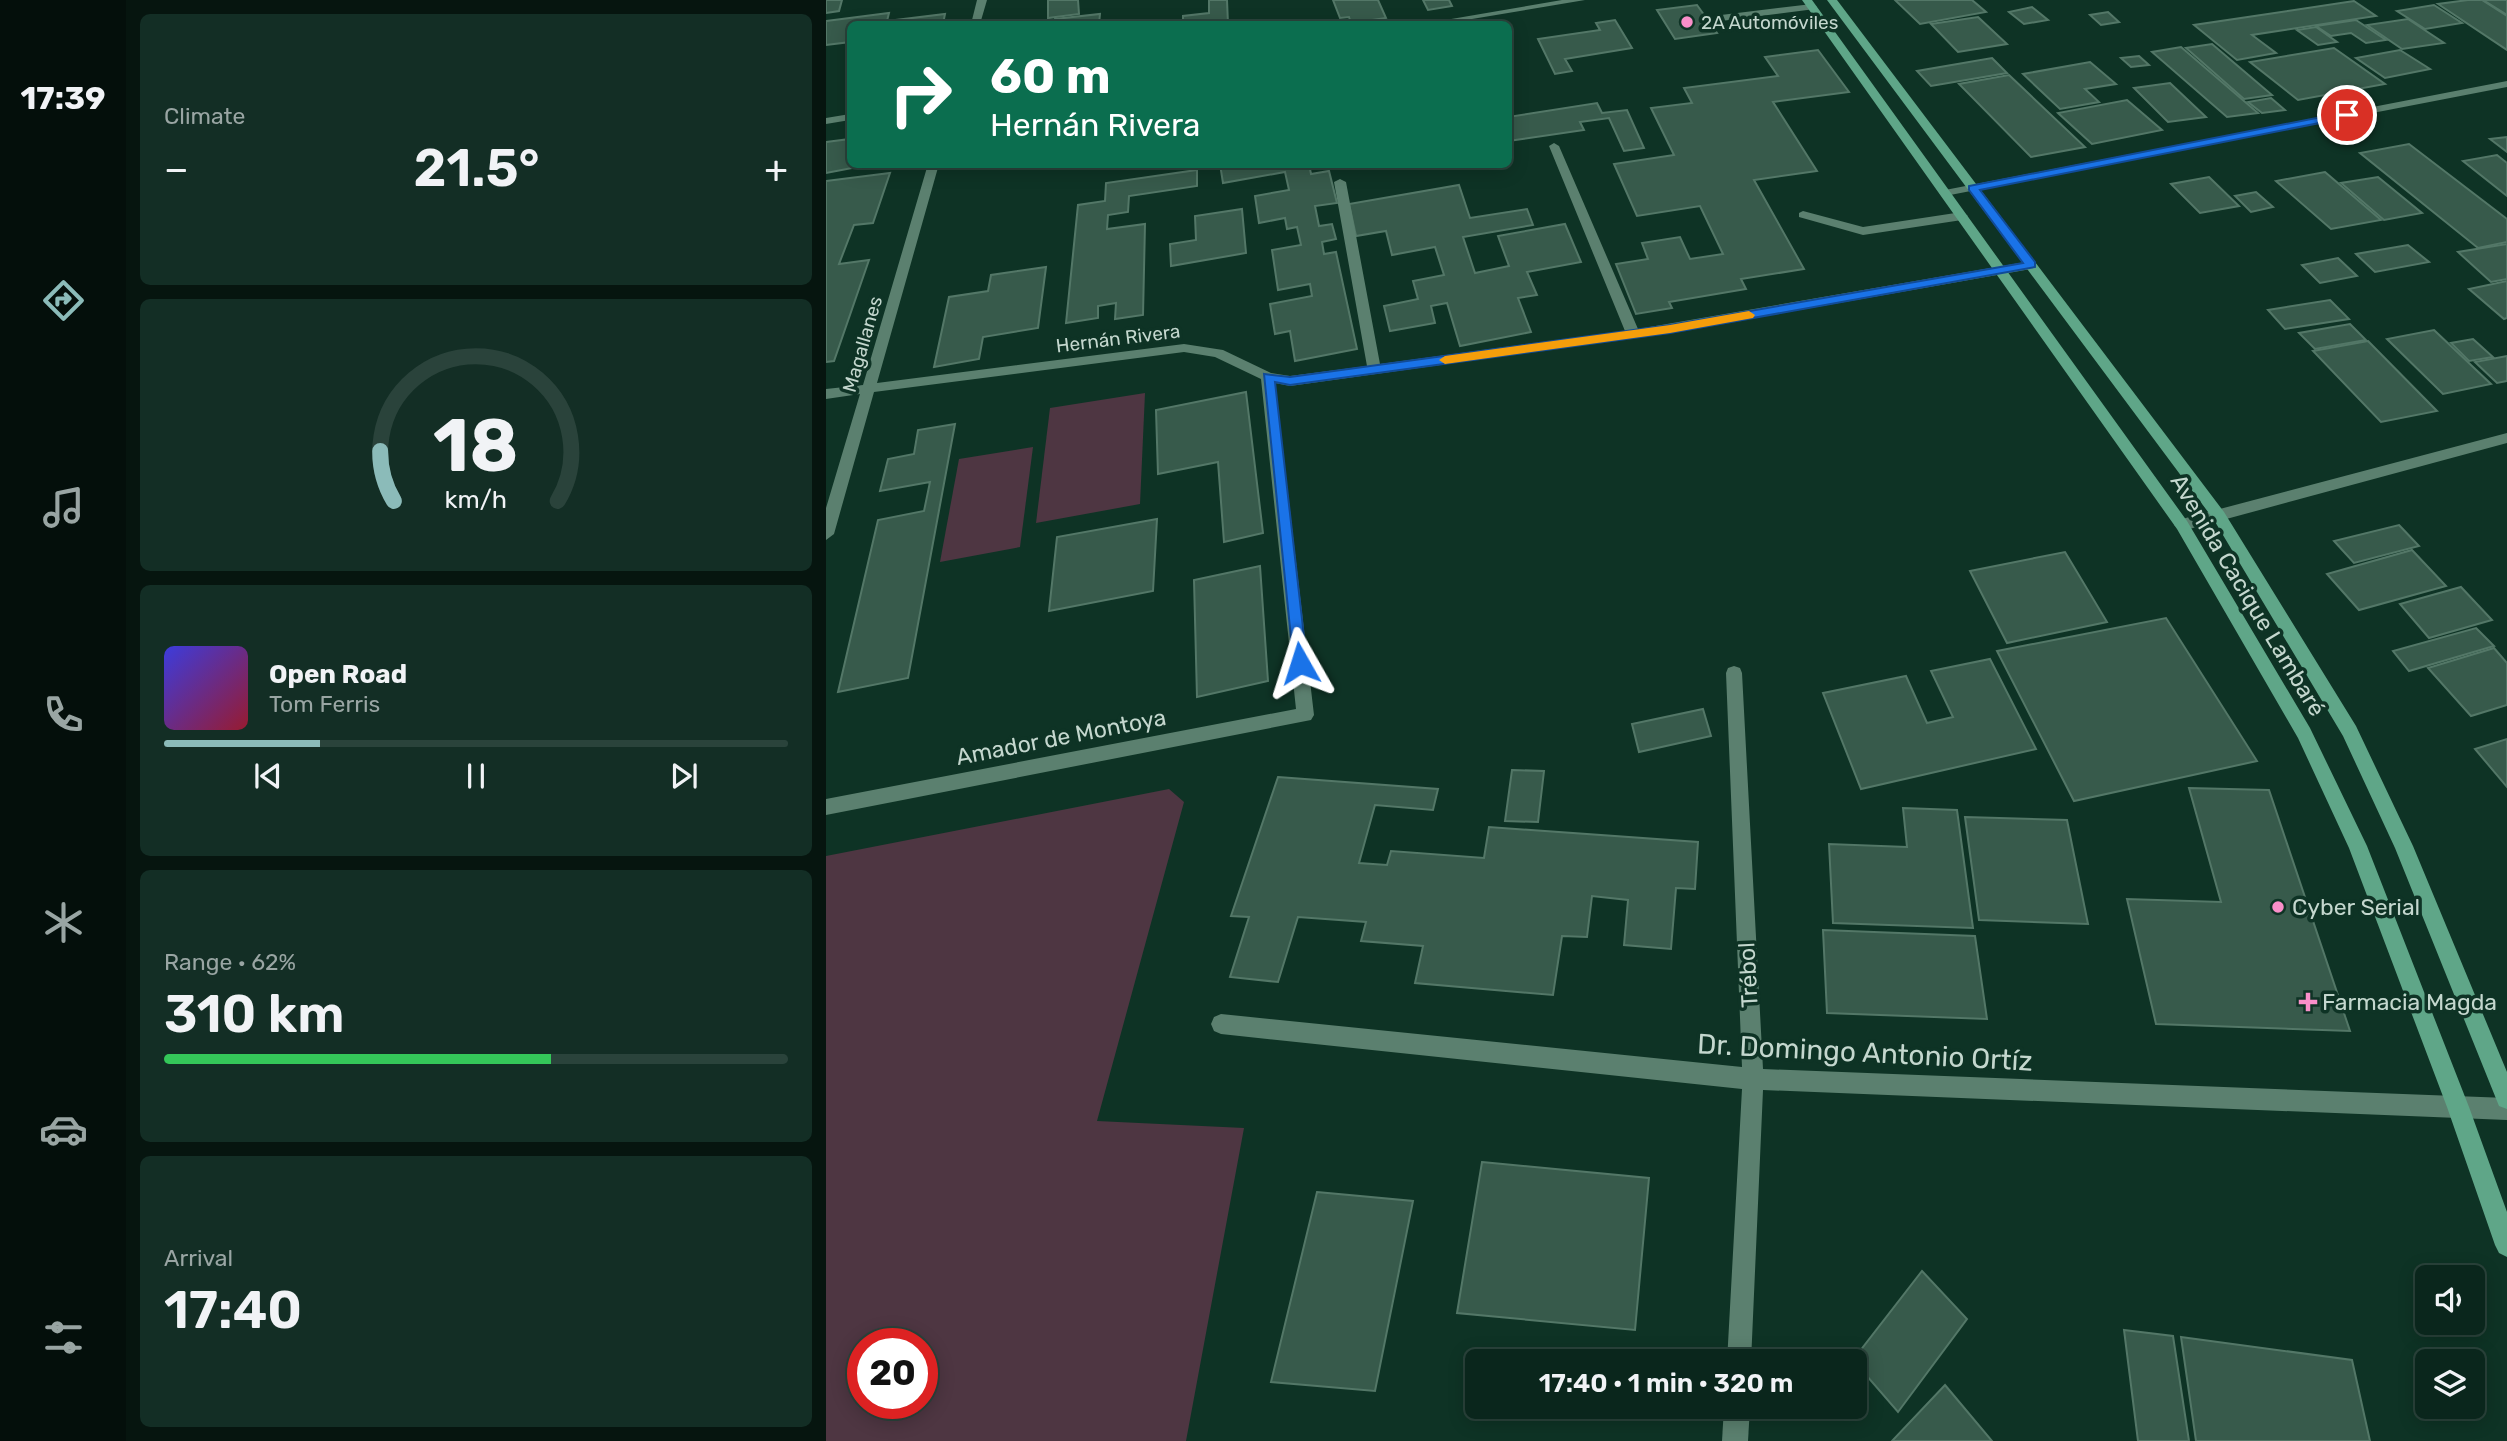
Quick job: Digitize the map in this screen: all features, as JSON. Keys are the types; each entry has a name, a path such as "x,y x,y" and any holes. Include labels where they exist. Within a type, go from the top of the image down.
{"main road":[{"name":"Avenida Cacique Lambaré","path":"1832,0 2219,516 2350,731 2404,846 2507,1098"},
{"name":"Avenida Cacique Lambaré","path":"1810,4 2182,525 2304,733 2358,846 2458,1107 2507,1245"}],"street":[{"path":"976,21 982,0"},
{"path":"1446,21 1580,0"},
{"path":"1721,18 1810,4"},
{"path":"1945,193 2507,84"},
{"path":"826,121 847,118"},
{"path":"1554,146 1633,334"},
{"name":"Magallanes","path":"826,534 933,168"},
{"path":"1340,182 1374,370"},
{"path":"1803,215 1863,231 1962,216"},
{"name":"Hernán Rivera","path":"826,394 1184,348 1218,353 1268,377 1290,381 1633,334 2031,265"},
{"name":"Amador de Montoya","path":"826,807 1305,715 1268,377"},
{"path":"2182,525 2507,438"},
{"name":"Trébol","path":"1734,673 1754,1079 1740,1349"},
{"name":"Dr. Domingo Antonio Ortíz","path":"1221,1024 1754,1079 2507,1109"},
{"path":"1735,1441 1736,1419"}],"shaded area":[{"path":"1145,393 1140,504 1036,523 1050,408"},
{"path":"1033,447 1020,547 940,562 959,459"},
{"path":"1169,789 1184,802 1097,1121 1244,1128 1186,1441 826,1441 826,856"}],"building":[{"path":"826,0 842,0 839,11 826,13"},
{"path":"1048,0 1078,0 1079,14 1048,18"},
{"path":"1209,0 1227,0 1228,21 1183,21 1183,16 1209,13"},
{"path":"1333,0 1378,0 1386,18 1350,21 1349,17 1340,18"},
{"path":"1423,0 1449,0 1452,6 1428,10"},
{"path":"1895,0 1972,0 1986,12 1920,24"},
{"path":"2482,0 2507,16 2507,50 2438,4"},
{"path":"2483,0 2507,0 2507,15"},
{"path":"2354,1 2376,16 2252,35 2276,53 2237,60 2194,25"},
{"name":"2A Automóviles","path":"1697,5 1717,33 1675,39 1657,10"},
{"path":"2434,5 2462,23 2425,29 2397,11"},
{"path":"2032,7 2048,20 2024,24 2009,12"},
{"path":"2108,12 2119,22 2101,25 2090,15"},
{"path":"889,13 887,21 847,21 847,42 826,45 826,21"},
{"path":"945,14 944,21 887,21"},
{"path":"1100,14 1099,21 1055,19"},
{"path":"1978,17 2007,44 1958,52 1931,24"},
{"path":"2408,19 2444,43 2402,49 2367,25"},
{"path":"1615,20 1632,48 1565,59 1572,71 1555,74 1538,39 1600,30 1596,23"},
{"path":"2356,20 2386,40 2366,43 2351,33 2331,36 2316,26"},
{"path":"2316,27 2337,42 2318,45 2297,30"},
{"path":"2212,44 2272,95 2244,99 2186,48"},
{"path":"2181,47 2258,113 2227,117 2152,52"},
{"path":"2334,48 2385,84 2298,100 2250,62"},
{"path":"1818,50 1849,92 1773,102 1817,171 1754,180 1804,269 1741,279 1746,289 1669,302 1672,308 1636,314 1616,264 1648,259 1642,243 1680,237 1690,259 1723,254 1700,206 1637,216 1614,164 1674,155 1651,108 1692,103 1684,88 1778,76 1765,57"},
{"path":"2400,50 2430,69 2385,78 2356,58"},
{"path":"2139,56 2149,65 2131,67 2121,58"},
{"path":"1992,58 2007,73 1931,86 1917,71"},
{"path":"2090,62 2116,84 2085,89 2099,102 2060,109 2023,74"},
{"path":"2009,75 2085,147 2031,157 1959,84"},
{"path":"2170,83 2206,117 2168,122 2134,88"},
{"path":"2271,98 2285,110 2262,113 2248,102"},
{"path":"2127,100 2162,130 2092,144 2058,113"},
{"path":"1597,103 1602,113 1627,110 1644,148 1624,151 1609,118 1580,122 1584,130 1512,140 1512,116"},
{"path":"2507,137 2507,152 2490,139"},
{"path":"847,139 847,168 852,168 826,173 826,142"},
{"path":"2409,144 2507,219 2507,242 2478,248 2360,153"},
{"path":"2497,155 2507,163 2507,196 2463,161"},
{"path":"1221,168 1310,168 1311,174 1329,171 1337,203 1315,206 1319,226 1332,224 1336,239 1322,242 1324,254 1336,252 1357,349 1295,361 1290,331 1275,334 1270,304 1312,296 1310,284 1278,290 1272,250 1301,245 1297,227 1287,229 1285,218 1259,223 1255,196 1289,190 1285,172 1223,183"},
{"path":"1197,170 1197,186 1129,196 1128,212 1108,215 1107,229 1145,224 1143,315 1115,319 1116,303 1098,306 1098,318 1066,323 1078,205 1105,201 1106,183"},
{"path":"2325,172 2381,220 2331,229 2276,181"},
{"path":"890,173 873,223 854,225 839,264 869,260 834,361 826,362 826,181"},
{"path":"2209,177 2239,206 2200,213 2171,184"},
{"path":"2378,177 2422,213 2384,220 2341,183"},
{"path":"1459,185 1470,218 1527,209 1533,225 1463,237 1475,273 1509,266 1498,236 1565,224 1581,262 1527,272 1537,295 1518,298 1531,332 1460,346 1447,303 1431,306 1435,323 1390,331 1384,306 1418,299 1413,281 1444,275 1435,247 1392,255 1386,231 1356,236 1349,204"},
{"path":"2256,192 2273,207 2251,212 2235,196"},
{"path":"1242,209 1246,253 1171,266 1170,244 1196,240 1195,216"},
{"path":"2507,244 2507,279 2491,282 2458,252"},
{"path":"2408,245 2429,262 2375,272 2356,254"},
{"path":"2338,258 2357,276 2320,283 2302,265"},
{"path":"1046,267 1038,328 983,337 979,359 934,367 949,297 988,291 991,275"},
{"path":"2507,281 2507,318 2504,319 2469,289"},
{"path":"2330,300 2349,319 2285,329 2268,310"},
{"path":"2350,324 2366,340 2315,349 2299,333"},
{"path":"2434,330 2491,384 2443,394 2387,339"},
{"path":"2473,339 2493,357 2469,361 2451,343"},
{"path":"2368,341 2437,411 2381,422 2313,351"},
{"path":"2507,356 2507,381 2497,383 2475,362"},
{"path":"1246,392 1263,533 1224,542 1218,462 1158,474 1156,410"},
{"path":"955,424 908,678 838,692 878,520 924,511 930,482 880,491 888,459 914,454 918,430"},
{"path":"1157,519 1153,591 1049,611 1057,537"},
{"path":"2399,525 2419,546 2354,563 2334,541"},
{"path":"2412,550 2446,586 2359,610 2327,574"},
{"path":"2065,552 2107,622 2007,643 1970,571"},
{"path":"1260,566 1268,681 1197,697 1194,580"},
{"path":"2461,587 2492,620 2429,638 2400,604"},
{"path":"2166,618 2257,761 2074,801 1997,651"},
{"path":"2476,628 2494,646 2409,671 2393,651"},
{"path":"2494,648 2507,663 2507,705 2471,716 2428,668"},
{"path":"1990,659 2036,749 1861,789 1823,693 1906,676 1927,723 1953,717 1931,671"},
{"path":"1703,709 1711,736 1639,752 1632,724"},
{"path":"2507,739 2507,787 2475,749"},
{"path":"1512,770 1544,771 1538,822 1505,821"},
{"path":"1278,777 1438,789 1433,810 1375,805 1359,863 1387,865 1391,851 1484,858 1489,827 1698,842 1695,889 1676,888 1671,949 1624,945 1628,900 1592,896 1587,937 1562,936 1553,995 1415,983 1423,946 1361,941 1366,922 1298,917 1278,982 1230,977 1249,917 1231,916"},
{"path":"2189,788 2269,790 2350,1031 2156,1024 2127,899 2221,902"},
{"path":"1903,808 1957,810 1973,928 1833,923 1829,844 1907,847"},
{"path":"1965,817 2067,820 2088,924 1979,920"},
{"path":"1823,930 1975,936 1987,1019 1827,1013"},
{"path":"1482,1162 1649,1178 1635,1330 1457,1313"},
{"path":"1317,1192 1413,1201 1375,1391 1271,1382"},
{"path":"1922,1271 1967,1319 1898,1412 1867,1376 1867,1349 1862,1349"},
{"path":"2124,1330 2173,1336 2189,1441 2138,1441"},
{"path":"2181,1337 2352,1360 2370,1441 2196,1441"},
{"path":"1945,1385 1992,1441 1892,1441"}],"slow traffic":[{"path":"1445,360 1670,329 1749,315"}],"place":[{"name":"2A Automóviles","path":"1687,22"},
{"name":"Cyber Serial","path":"2278,907"},
{"name":"Farmacia Magda","path":"2308,1002"}],"route":[{"path":"1300,663 1268,377 1290,381 1670,329 2031,265 1973,188 2347,115"}]}
